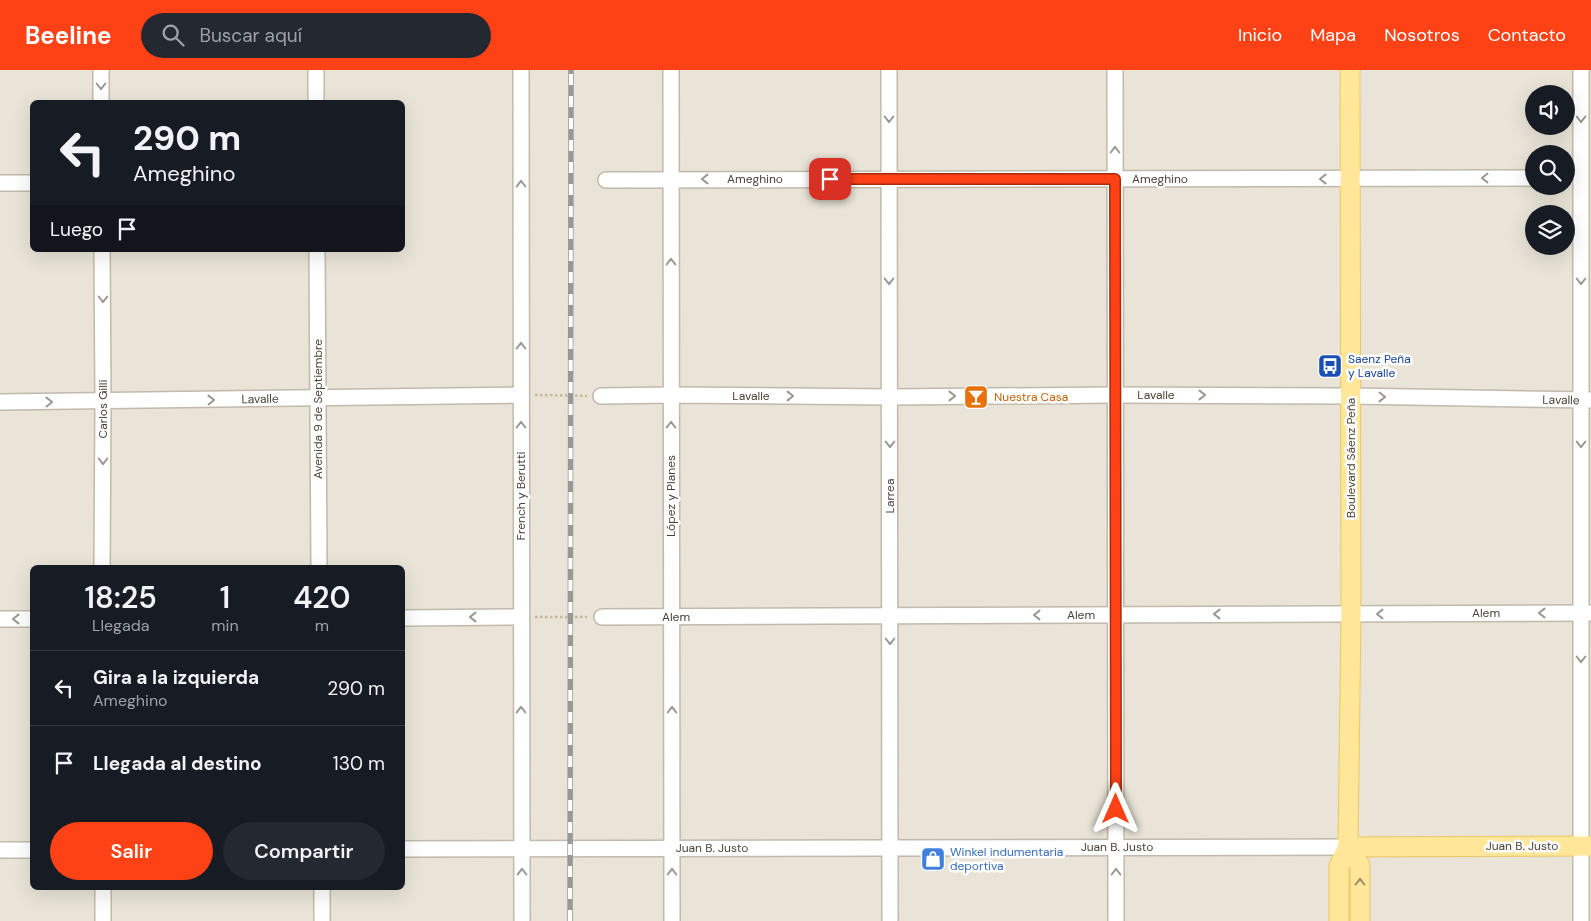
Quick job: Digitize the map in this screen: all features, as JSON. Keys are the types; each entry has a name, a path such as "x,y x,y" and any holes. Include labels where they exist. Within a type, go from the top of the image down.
{"main road":[{"name":"Boulevard Sáenz Peña","path":"1339,921 1339,866 1348,847 1351,614 1350,70"},
{"name":"Juan B. Justo","path":"1348,847 1586,846"},
{"path":"1348,847 1360,865 1360,921"}],"street":[{"path":"101,70 101,100"},
{"path":"316,70 316,100"},
{"name":"French y Berutti","path":"521,70 522,921"},
{"name":"López y Planes","path":"671,70 672,921"},
{"name":"Larrea","path":"889,70 890,921"},
{"path":"1115,70 1116,921"},
{"path":"1581,70 1580,178 1586,400 1586,846 1581,921"},
{"name":"Ameghino","path":"606,180 1525,178"},
{"path":"0,183 30,183"},
{"name":"Carlos Gilli","path":"102,252 102,565"},
{"name":"Avenida 9 de Septiembre","path":"317,252 319,565"},
{"name":"Lavalle","path":"0,402 521,395"},
{"name":"Lavalle","path":"601,396 890,397 1116,395 1586,400"},
{"name":"Alem","path":"602,617 1586,613"},
{"path":"405,618 521,617"},
{"path":"0,619 30,619"},
{"name":"Juan B. Justo","path":"405,849 1348,847"},
{"path":"0,850 30,850"},
{"path":"103,890 104,921"},
{"path":"322,890 322,921"}],"path":[{"path":"521,395 601,396"},
{"path":"521,617 602,617"}],"shaded area":[{"path":"0,70 1591,70 1591,921 0,921"}],"railway":[{"path":"570,921 571,70"}],"place":[{"name":"Saenz Peña y Lavalle","path":"1330,366"},
{"name":"Nuestra Casa","path":"976,397"},
{"name":"Winkel indumentaria deportiva","path":"933,859"}],"route":[{"path":"830,179 1115,179 1116,809"}]}
